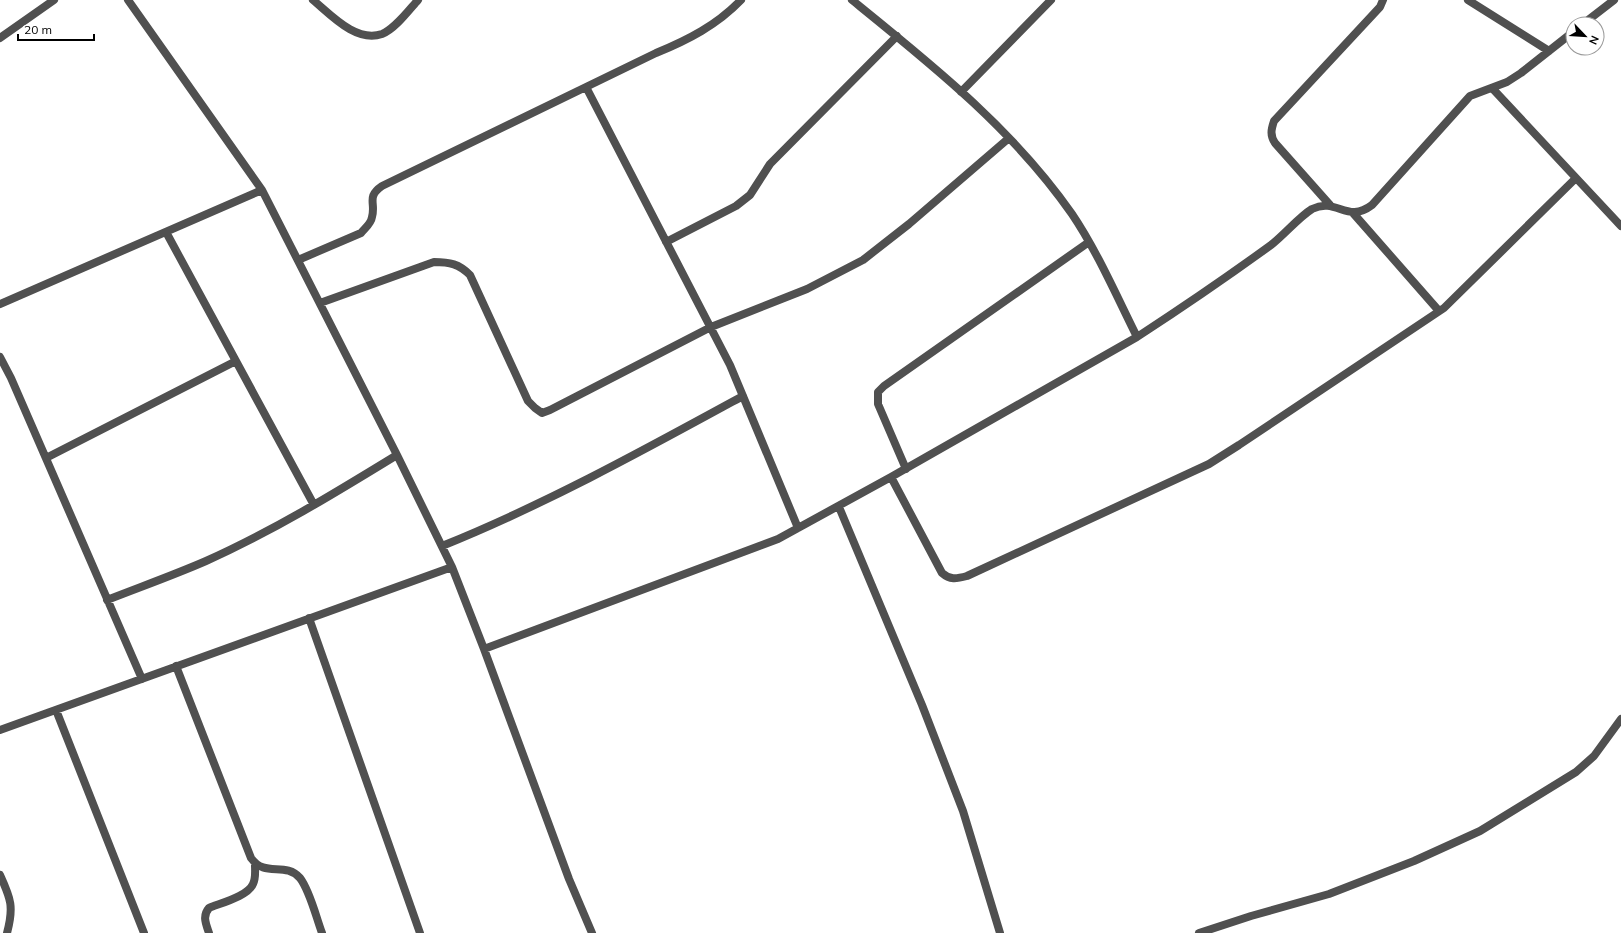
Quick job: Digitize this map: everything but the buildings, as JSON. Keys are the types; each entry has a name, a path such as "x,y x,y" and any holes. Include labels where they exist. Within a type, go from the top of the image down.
{"street":[{"path":"0,38 54,0"},
{"path":"128,0 262,190 397,455 452,567 569,879 592,933"},
{"path":"313,0 347,27 366,36 383,34 398,23 418,0"},
{"path":"298,260 361,233 368,226 372,218 372,200 375,191 382,186 656,53 683,42 730,12 741,0"},
{"path":"852,0 897,36 962,92 1009,138 1052,186 1089,242 1138,337"},
{"path":"962,92 1051,0"},
{"path":"1330,205 1275,143 1271,130 1274,121 1380,7 1383,0"},
{"path":"1468,0 1549,51"},
{"path":"1593,16 1614,0"},
{"path":"666,242 736,206 750,195 770,164 897,36"},
{"path":"484,649 778,539 839,507 1138,337 1218,284 1279,239 1310,211 1319,206 1330,205 1353,213 1364,211 1372,205 1470,96 1507,82 1565,38"},
{"path":"586,87 730,365 798,528"},
{"path":"1492,88 1621,226"},
{"path":"320,303 434,262 457,264 470,275 528,401 542,413 711,327 807,289 863,260 909,224 1009,138"},
{"path":"891,477 942,573 947,578 956,579 967,576 1209,464 1239,445 1439,312 1576,178"},
{"path":"0,304 262,190"},
{"path":"1353,213 1439,312"},
{"path":"166,232 314,505"},
{"path":"906,469 878,404 878,392 884,386 1089,242"},
{"path":"0,357 11,378 142,679"},
{"path":"46,458 236,361"},
{"path":"442,546 484,529 563,492 624,461 743,396"},
{"path":"107,600 206,561 264,533 397,455"},
{"path":"839,507 925,712 963,811 1000,933"},
{"path":"0,730 452,567"},
{"path":"309,618 420,933"},
{"path":"176,666 250,858 255,865 256,877 254,884 248,891 209,908 205,912 205,922 209,933"},
{"path":"56,710 144,933"},
{"path":"1199,933 1251,916 1328,894 1414,861 1480,830 1576,772 1594,756 1611,735 1621,719"},
{"path":"255,865 262,868 282,869 291,872 299,878 305,887 322,933"},
{"path":"0,875 10,896 12,909 7,933"}]}
